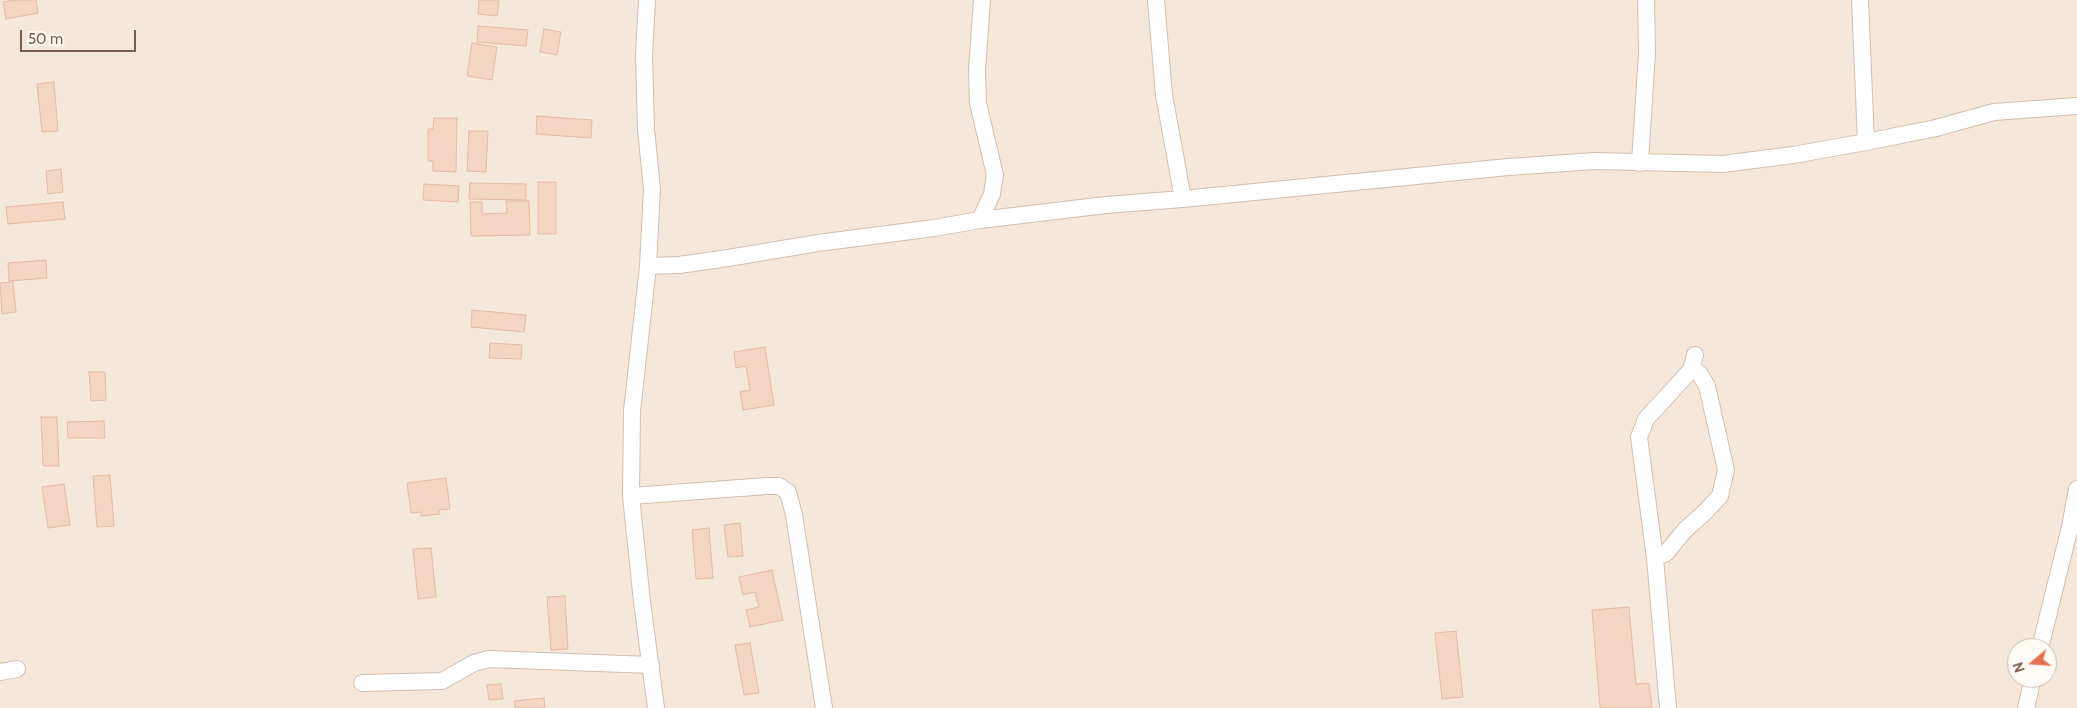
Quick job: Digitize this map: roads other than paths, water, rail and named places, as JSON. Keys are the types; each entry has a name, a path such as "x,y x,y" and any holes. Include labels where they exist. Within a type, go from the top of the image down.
{"street":[{"path":"647,0 644,56 646,129 652,189 648,266 632,412 631,496 656,708"},
{"path":"980,220 992,194 994,175 978,103 977,70 982,0"},
{"path":"1156,0 1164,95 1183,199"},
{"path":"1640,162 1648,52 1646,0"},
{"path":"1860,0 1866,142"},
{"path":"648,266 718,260 818,243 980,220 1106,205 1508,167 1595,161 1723,164 1793,155 1866,142 1936,128 1994,112 2077,106"},
{"path":"1655,558 1666,553 1685,530 1720,496 1726,470 1707,386 1693,362 1646,419 1639,437 1655,558 1668,708"},
{"path":"631,496 767,486 779,486 788,492 794,515 824,708"},
{"path":"2043,638 2074,530 2077,489"},
{"path":"362,683 442,681 474,663 489,659 650,665"},
{"path":"0,672 17,669"},
{"path":"2026,708 2031,688"}]}
